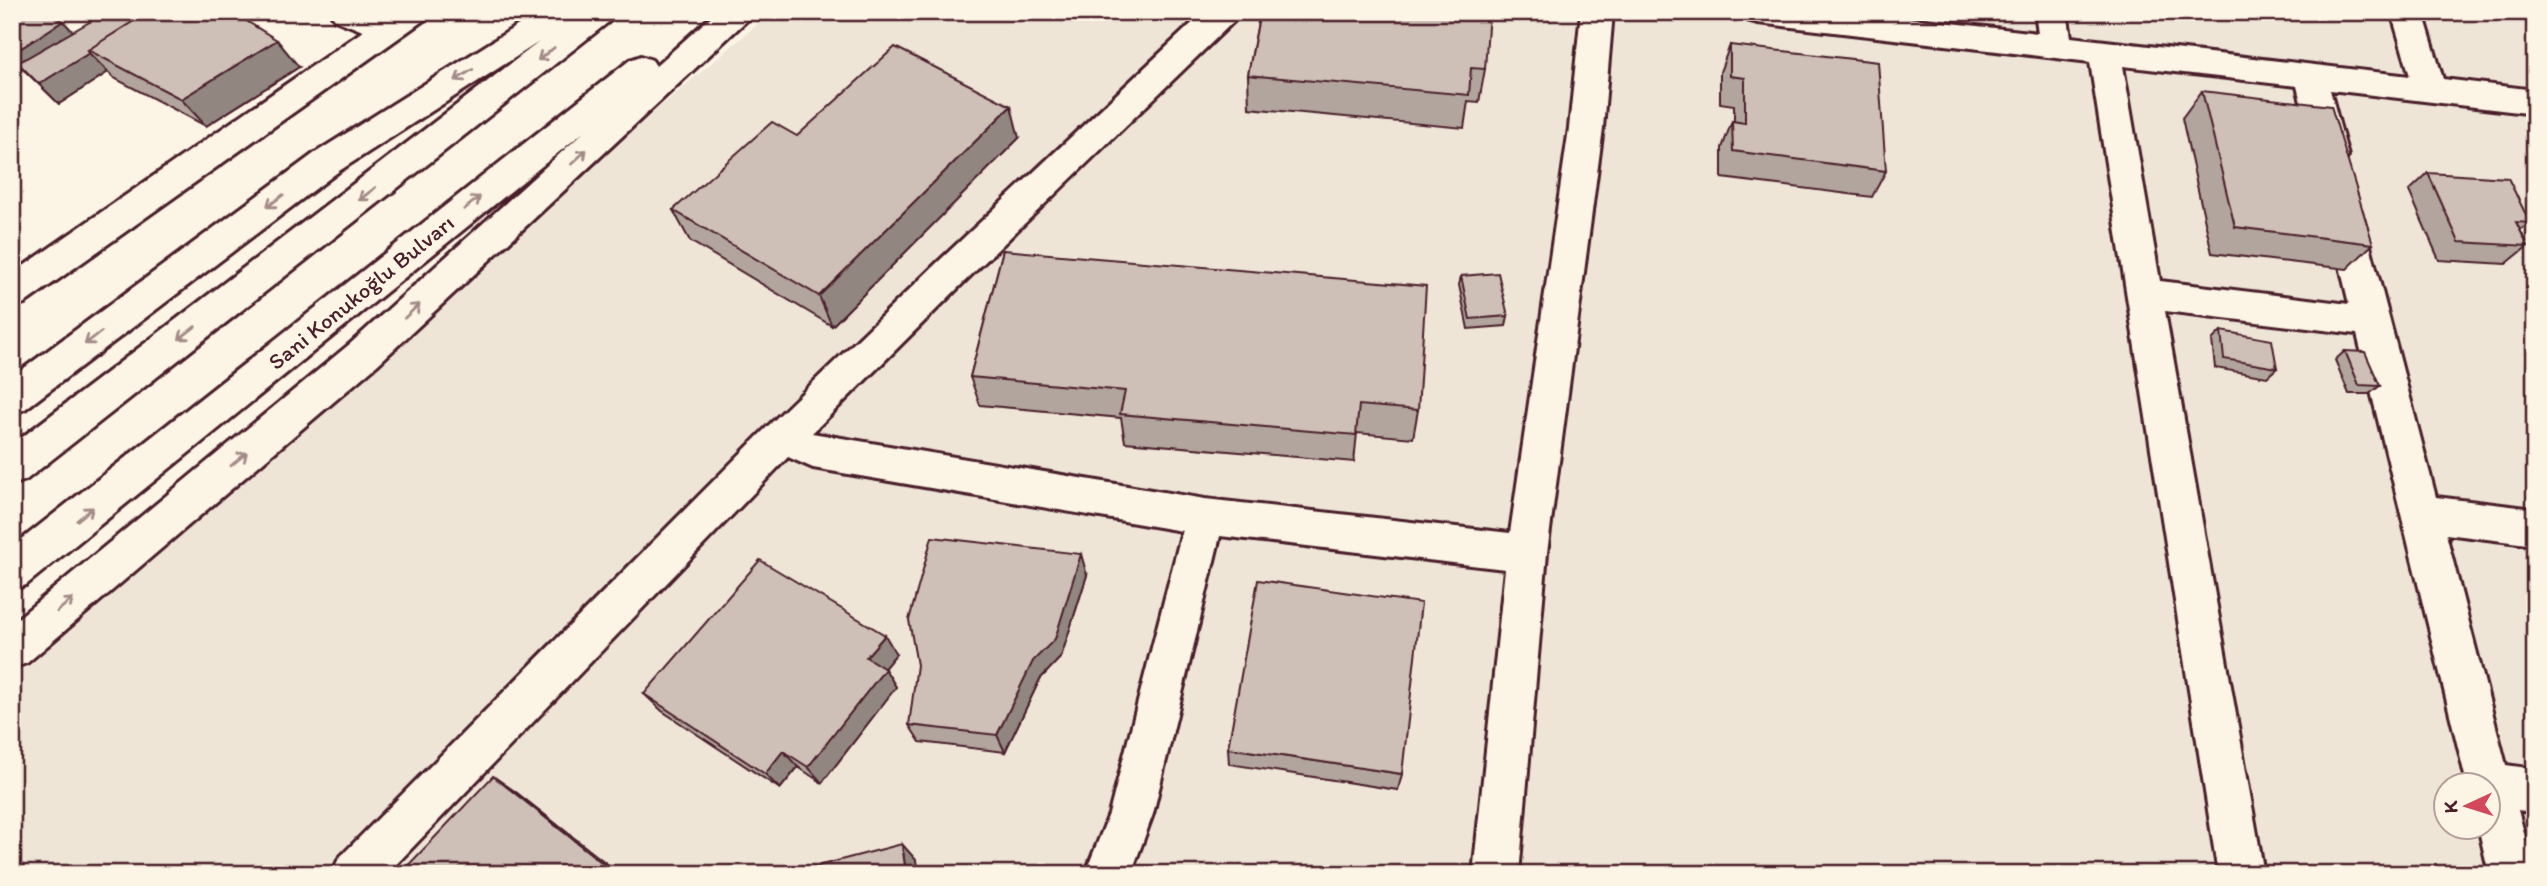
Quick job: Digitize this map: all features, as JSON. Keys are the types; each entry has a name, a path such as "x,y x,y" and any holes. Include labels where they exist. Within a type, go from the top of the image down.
{"main road":[{"path":"346,12 400,20"},
{"path":"12,398 327,162 563,12"},
{"path":"12,468 600,12"},
{"name":"Sani Konukoğlu Bulvarı","path":"12,572 710,12"},
{"path":"12,649 364,354 736,12"},
{"path":"355,874 783,437 952,271 1224,12"},
{"path":"1496,874 1527,554 1586,128 1597,12"},
{"path":"1758,12 2535,102"},
{"path":"2052,12 2056,46"},
{"path":"2407,12 2430,90"},
{"path":"12,293 400,20"},
{"path":"2104,51 2241,874"},
{"path":"2310,75 2487,770"},
{"path":"2144,294 2372,321"},
{"path":"783,437 813,451 1205,517 1527,554"},
{"path":"2421,513 2535,527"},
{"path":"1108,874 1131,814 1205,517"},
{"path":"2502,785 2535,791"},
{"path":"2502,833 2512,874"}],"shaded area":[{"path":"772,12 2535,12 2535,874 12,874 12,654"}],"building":[{"path":"12,12 47,12 63,21 12,54"},
{"path":"107,12 148,12 39,84 18,63"},
{"path":"148,12 232,12 277,40 181,99 88,50"},
{"path":"1260,12 1489,12 1485,69 1471,68 1469,95 1248,75"},
{"path":"1730,45 1878,62 1886,171 1733,151 1732,121 1745,123 1745,78 1730,76"},
{"path":"895,47 1011,106 819,296 673,210 772,122 797,136"},
{"path":"2202,91 2331,106 2373,244 2235,227"},
{"path":"2428,173 2508,178 2530,223 2516,222 2528,246 2459,242"},
{"path":"1003,250 1426,286 1418,410 1359,405 1356,435 1120,414 1125,391 970,377"},
{"path":"1498,273 1508,316 1470,319 1461,276"},
{"path":"2221,331 2272,340 2277,368 2224,359"},
{"path":"2345,351 2365,352 2380,386 2359,385"},
{"path":"932,537 1081,554 1055,639 1033,661 997,735 909,725 917,665 909,620"},
{"path":"760,560 885,635 866,657 885,669 808,767 783,751 765,774 644,694"},
{"path":"1258,580 1421,603 1402,774 1228,748"},
{"path":"493,776 616,874 400,874"},
{"path":"902,844 906,874 787,874"}]}
